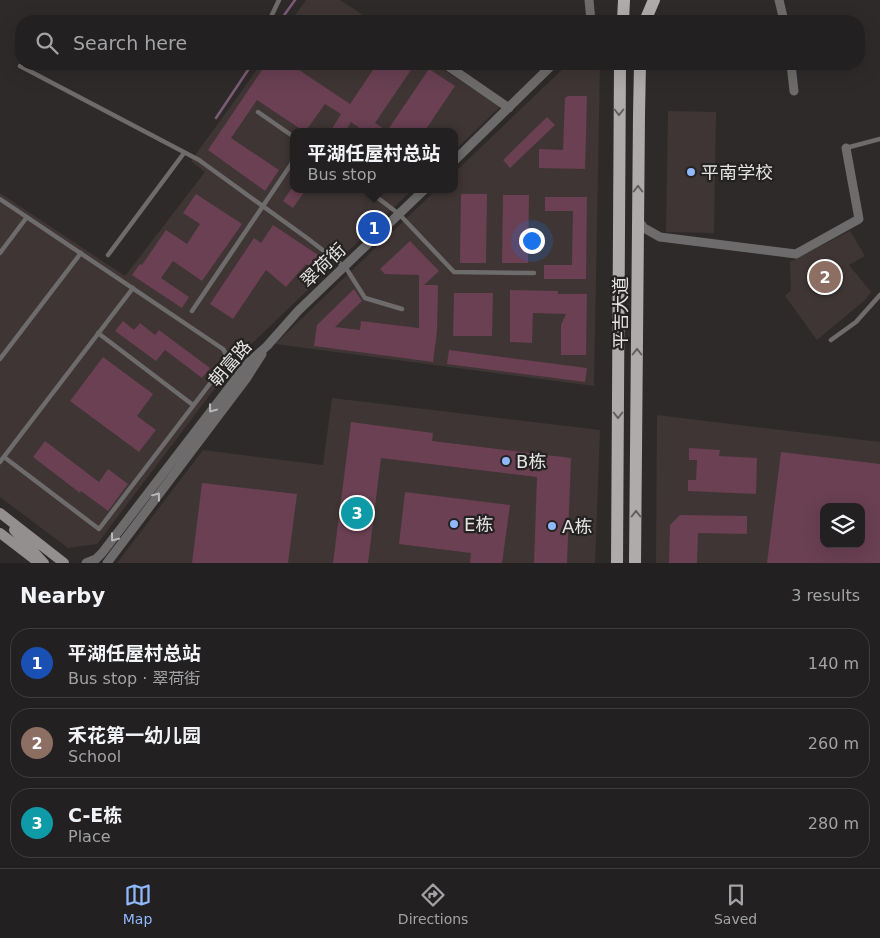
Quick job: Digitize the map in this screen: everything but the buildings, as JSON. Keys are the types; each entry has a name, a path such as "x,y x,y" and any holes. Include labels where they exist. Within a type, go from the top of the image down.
{"main road":[{"path":"623,15 624,0"},
{"path":"643,0 644,15"},
{"path":"647,15 654,0"},
{"name":"平吉大道","path":"617,563 620,70"},
{"name":"平吉大道","path":"635,563 640,70"},
{"path":"0,514 65,562"},
{"path":"0,514 44,563"},
{"path":"0,533 39,563"}],"street":[{"path":"589,0 591,15"},
{"path":"779,0 783,15"},
{"path":"454,70 509,108"},
{"path":"458,157 548,70"},
{"path":"791,70 794,91"},
{"path":"638,252 644,243 660,238 796,254 859,219 846,148"},
{"name":"翠荷街","path":"267,346 298,311 421,193"},
{"path":"638,220 644,228 660,238"},
{"name":"朝富路","path":"86,563 96,559 102,553 239,373 267,346"},
{"name":"朝富路","path":"107,563 250,374 267,346"}],"lane":[{"path":"272,15 279,0"},
{"path":"28,70 199,160 344,267 364,298 402,309"},
{"path":"258,112 290,134"},
{"path":"846,148 880,139"},
{"path":"108,255 184,153"},
{"path":"192,311 290,166"},
{"path":"371,193 399,214 454,272 534,273"},
{"path":"0,199 225,351 227,358 225,364 99,529 4,457"},
{"path":"0,253 27,217"},
{"path":"0,359 81,253"},
{"path":"0,462 133,288"},
{"path":"831,340 856,322 880,295"},
{"path":"98,333 193,405"}],"shaded area":[{"path":"306,0 340,0 363,15 295,15"},
{"path":"257,70 444,70 500,107 458,147 458,128 290,128 290,193 409,193 241,354 97,544 68,548 0,497 0,193 125,276 205,172 191,161"},
{"path":"562,70 600,70 594,386 275,344 433,193 458,193 458,169"},
{"name":"平南学校","path":"668,111 716,112 714,233 666,232"},
{"path":"850,231 865,256 849,265 871,292 865,300 817,340 785,296 791,290 790,262"},
{"path":"332,398 600,430 595,563 117,563 203,450 323,465"},
{"path":"657,415 880,442 880,563 656,563"}],"waterway":[{"path":"284,15 295,0"},
{"path":"216,118 248,70"}],"place":[{"name":"平南学校","path":"691,172"},
{"name":"平湖任屋村总站","path":"374,228"},
{"name":"禾花第一幼儿园","path":"825,277"},
{"name":"B栋","path":"506,461"},
{"name":"C-E栋","path":"357,513"},
{"name":"E栋","path":"454,524"},
{"name":"A栋","path":"552,526"}]}
